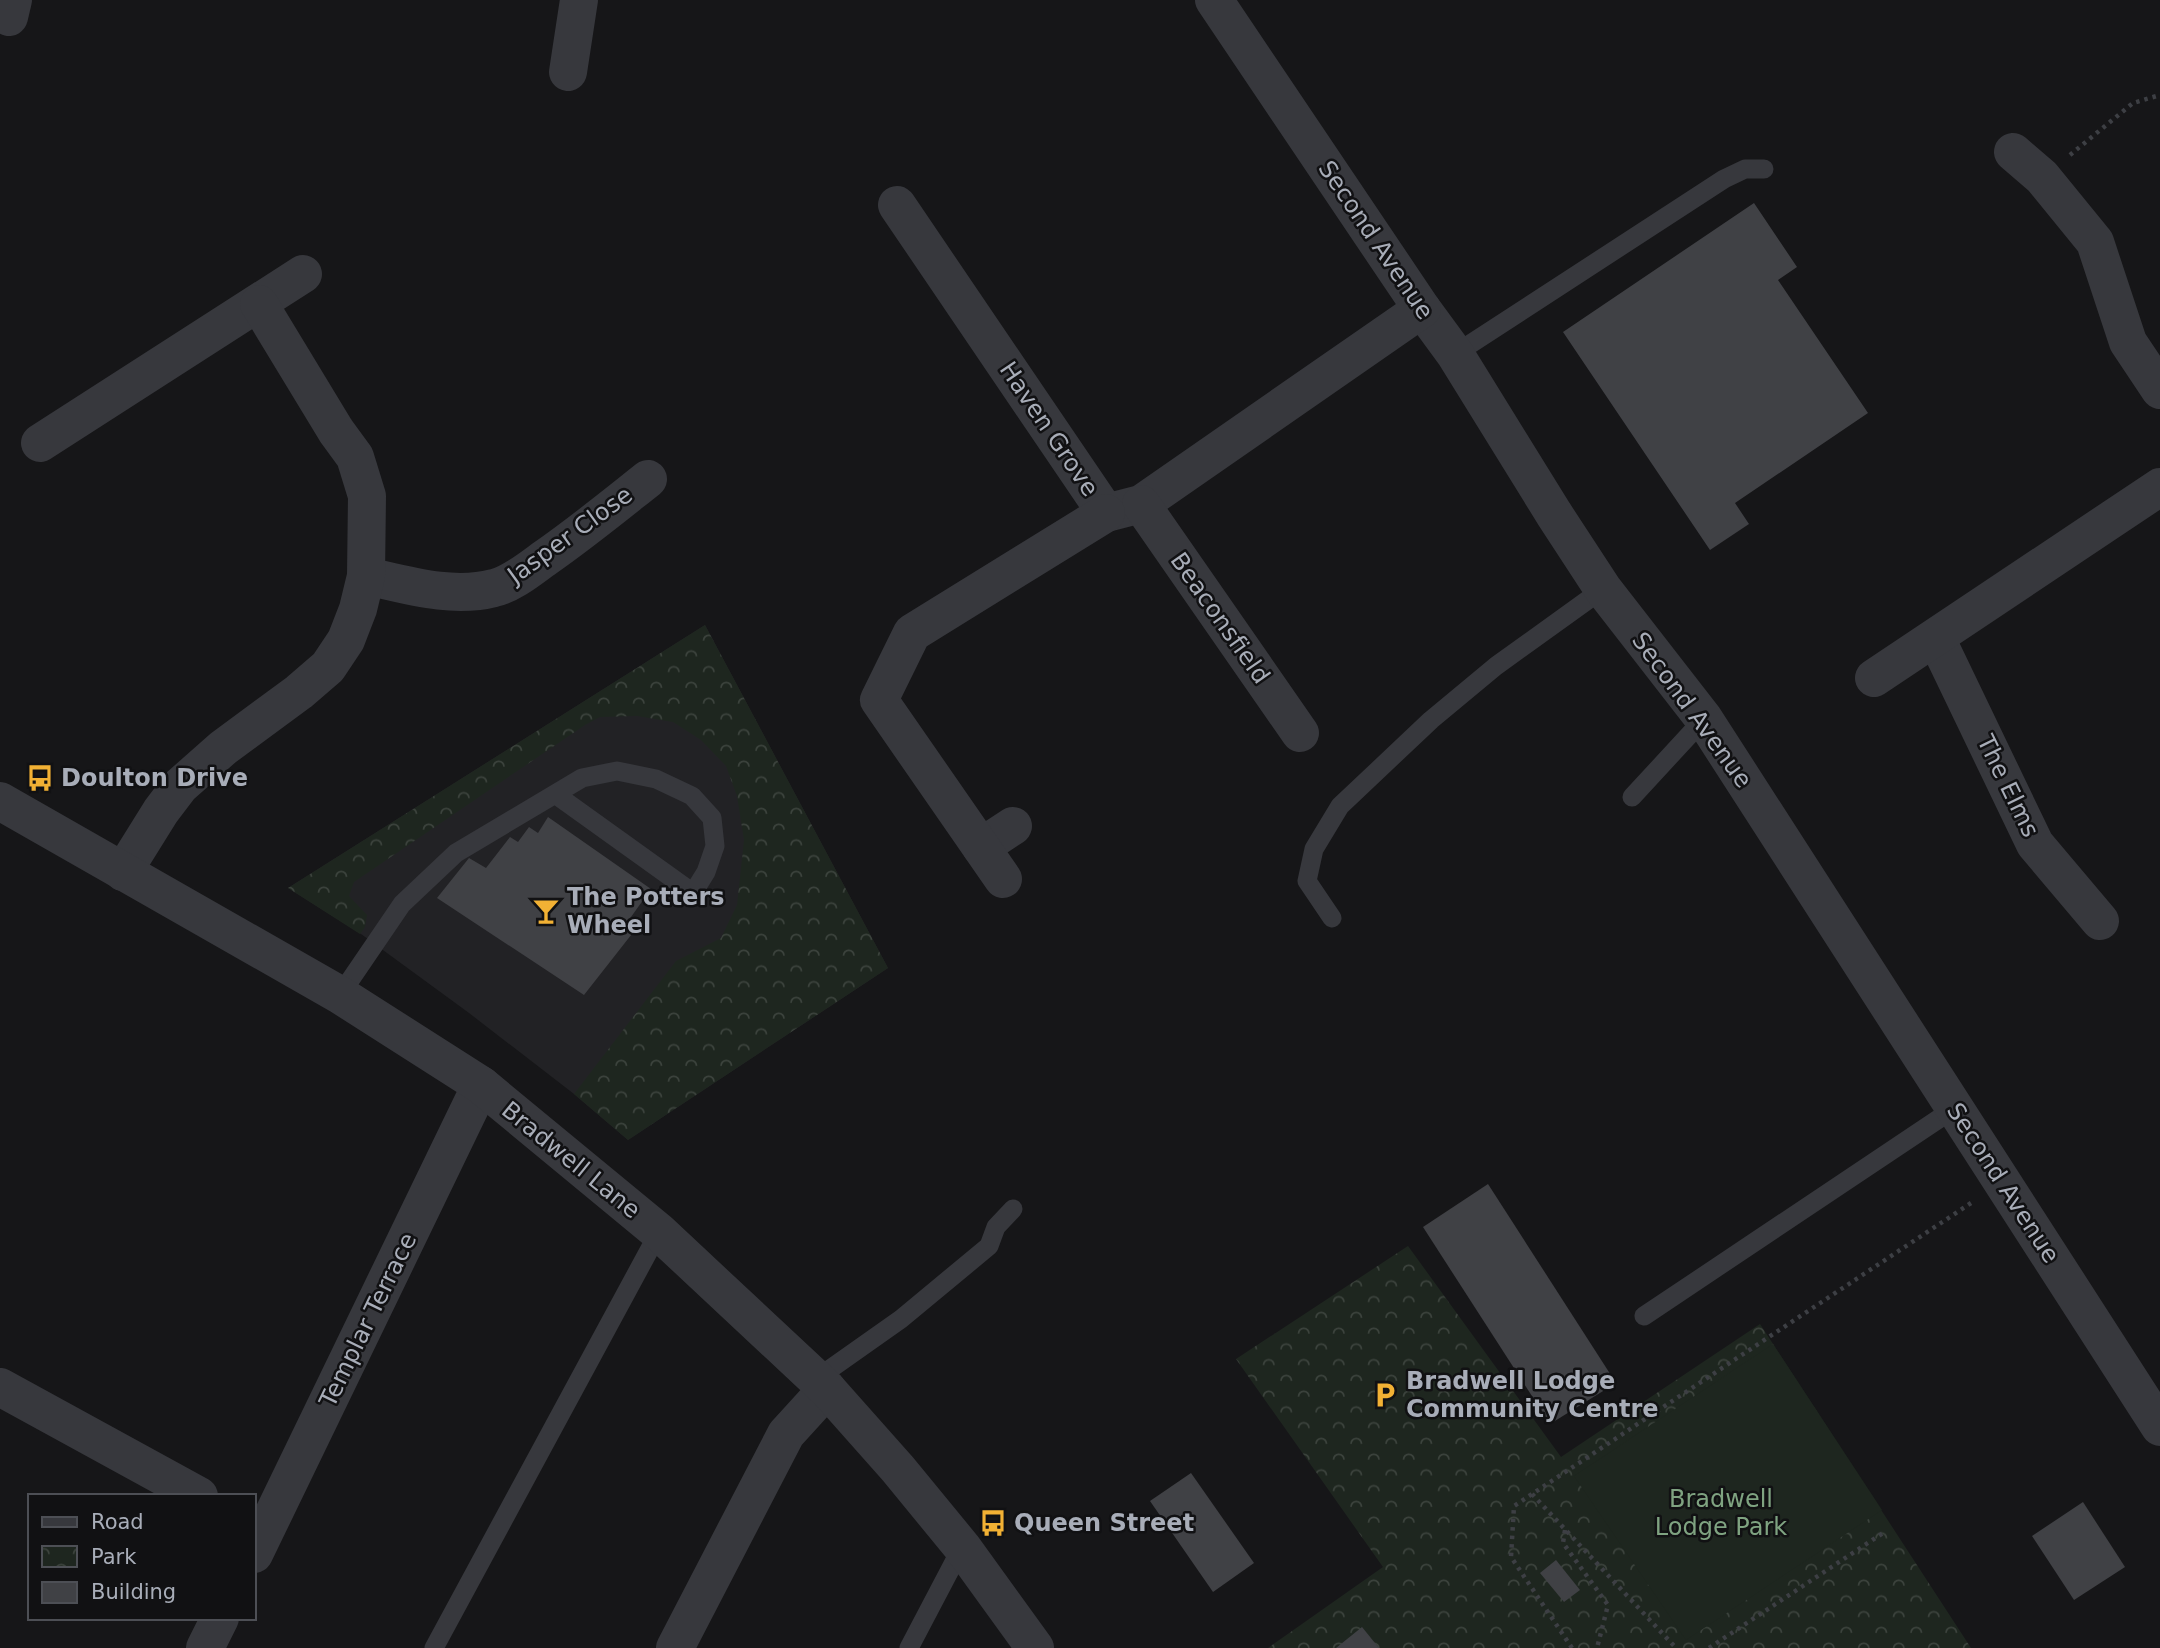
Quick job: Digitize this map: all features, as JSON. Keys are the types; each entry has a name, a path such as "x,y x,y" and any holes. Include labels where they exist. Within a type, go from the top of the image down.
{"street":[{"path":"568,72 579,0"},
{"name":"Second Avenue","path":"1214,0 1455,354 1553,514 1603,589 1704,719 2160,1427"},
{"path":"2012,152 2042,177 2095,242 2128,342 2160,390"},
{"name":"Haven Grove","path":"897,205 1124,508"},
{"path":"40,443 303,274"},
{"path":"123,872 180,786 223,748 328,667 346,640 358,609 366,576 367,496 355,457 336,431 259,304"},
{"path":"1003,879 880,700 912,633 1124,508 1422,309"},
{"name":"Jasper Close","path":"366,576 422,588 457,592 496,588 565,544 648,479"},
{"path":"1874,678 2160,487"},
{"name":"Beaconsfield","path":"1124,508 1300,733"},
{"name":"The Elms","path":"1936,638 2035,844 2100,921"},
{"name":"Bradwell Lane","path":"0,801 340,995 481,1085 659,1232 822,1384 898,1469 962,1547 1035,1648"},
{"path":"981,847 1013,826"},
{"name":"Templar Terrace","path":"258,1537 481,1085"},
{"path":"675,1648 786,1434 822,1384"},
{"path":"0,1387 195,1494"},
{"path":"205,1648 219,1620"}],"lane":[{"path":"1455,354 1724,178 1745,169 1764,169"},
{"path":"1332,918 1307,881 1314,849 1340,806 1431,720 1487,674 1603,589"},
{"path":"1632,797 1704,719"},
{"path":"340,995 402,904 456,853 555,794 582,778 617,771 656,779 692,796 712,818 715,846 706,872 693,893 555,794"},
{"path":"1644,1316 1955,1108"},
{"path":"822,1384 980,1254 989,1245 996,1227 1013,1209"},
{"path":"435,1648 659,1232"},
{"path":"909,1648 962,1547"}],"path":[{"path":"2042,177 2133,103 2160,95"},
{"path":"1506,1565 1510,1556 1514,1506 2003,1182"},
{"path":"1532,1494 1676,1648"},
{"path":"1565,1529 1563,1543 1608,1605 1597,1648"},
{"path":"1709,1648 1886,1531"},
{"path":"1510,1556 1572,1648"}],"shaded area":[{"path":"705,625 888,968 628,1140 574,1094 469,1013 361,934 288,888"}],"green space":[{"path":"705,625 888,968 628,1140 574,1094 676,961 721,938 737,905 744,840 737,796 726,766 701,740 673,722 637,716 600,717 585,725 354,882 349,896 367,915 365,927 360,934 288,888"},
{"name":"Bradwell Lodge Park","path":"1408,1246 1561,1457 1760,1324 1971,1648 1268,1648 1383,1567 1236,1359"},
{"path":"1773,1344 1882,1510 1686,1640 1574,1476"}],"building":[{"path":"1754,203 1797,267 1778,280 1868,413 1735,503 1749,524 1710,550 1563,332"},
{"name":"The Potters Wheel","path":"548,817 651,889 626,924 635,930 584,995 437,898 469,858 486,868 510,837 518,842 529,827 538,833"},
{"path":"1488,1184 1616,1383 1550,1424 1423,1227"},
{"path":"1191,1473 1254,1563 1213,1592 1150,1501"},
{"path":"2083,1502 2125,1567 2074,1600 2032,1536"},
{"path":"1556,1560 1580,1590 1564,1602 1540,1573"},
{"path":"1362,1627 1379,1648 1336,1648"}],"place":[{"name":"Doulton Drive","path":"40,778"},
{"name":"The Potters Wheel","path":"546,911"},
{"name":"Bradwell Lodge Community Centre","path":"1385,1395"},
{"name":"Queen Street","path":"993,1523"}]}
